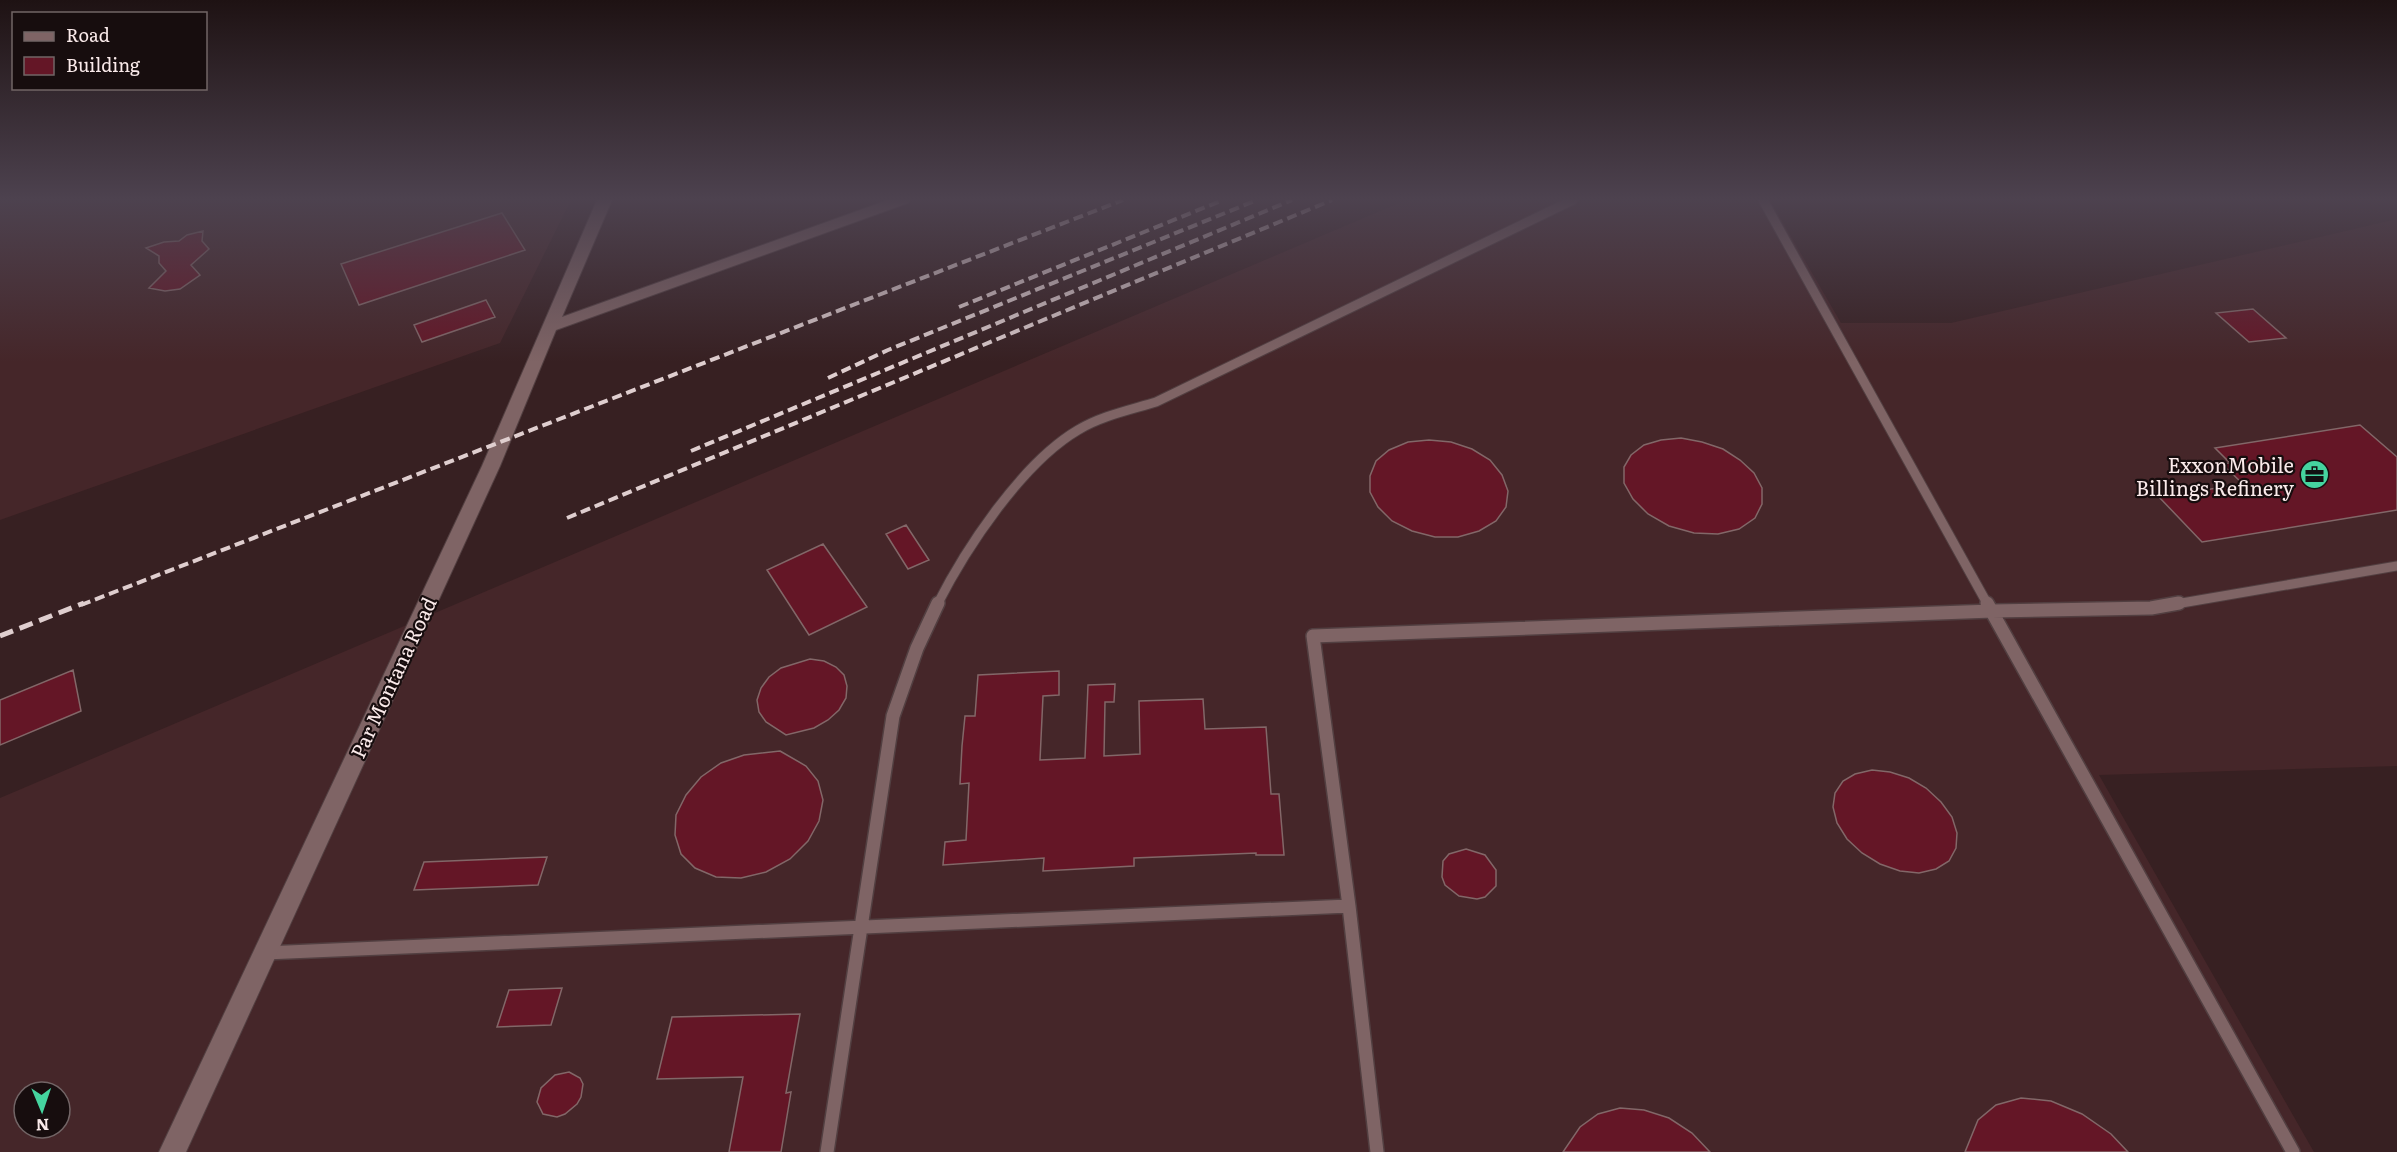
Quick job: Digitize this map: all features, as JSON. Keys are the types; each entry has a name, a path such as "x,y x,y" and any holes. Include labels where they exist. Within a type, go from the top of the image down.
{"street":[{"name":"Par Montana Road","path":"172,1152 491,466 581,254"},
{"path":"549,327 753,254"}],"lane":[{"path":"827,1152 893,716 907,668 924,627 954,573 987,521 1024,478 1055,447 1086,426 1156,402 1462,254"},
{"path":"1793,254 2293,1152"},
{"path":"1377,1152 1349,906 1313,636 1992,611 2151,608 2397,566"},
{"path":"265,953 1349,906"}],"shaded area":[{"path":"0,254 544,254 500,343 0,520"},
{"path":"1280,254 1801,254 1841,323 1951,323 2248,254 2397,254 2397,766 2099,775 2314,1152 0,1152 0,798"}],"building":[{"path":"155,254 204,254 191,265 200,275 180,289 165,291 149,288 166,271 159,263 159,256"},
{"path":"373,254 514,254 359,305 341,264"},
{"path":"486,300 495,317 422,342 414,325"},
{"path":"2253,309 2286,338 2249,342 2216,313"},
{"name":"ExxonMobile Billings Refinery","path":"2360,425 2397,457 2397,510 2202,542 2159,497 2243,484 2222,464 2230,463 2215,448"},
{"path":"1681,438 1723,449 1754,473 1762,488 1762,504 1755,518 1739,529 1718,534 1694,533 1669,526 1648,514 1633,499 1624,483 1624,467 1631,455 1644,445"},
{"path":"1429,440 1451,442 1472,449 1490,460 1502,475 1508,491 1506,507 1496,521 1479,531 1458,537 1435,537 1412,531 1392,521 1378,507 1370,492 1370,476 1376,461 1389,450 1408,442"},
{"path":"906,525 929,560 908,569 886,534"},
{"path":"823,544 867,607 809,635 767,570"},
{"path":"810,659 824,661 836,667 844,675 847,686 846,698 839,710 828,720 814,728 786,735 766,722 759,712 757,700 761,688 769,677 781,668"},
{"path":"73,670 81,711 0,745 0,700"},
{"path":"1059,671 1059,695 1043,696 1040,760 1085,758 1088,685 1115,684 1114,702 1105,702 1104,756 1140,754 1139,701 1203,699 1205,729 1266,727 1271,794 1279,794 1284,855 1256,855 1256,853 1134,858 1134,866 1043,871 1044,858 943,865 945,842 966,840 969,783 960,784 962,746 965,716 975,716 978,675"},
{"path":"780,751 806,766 818,781 823,800 819,821 808,841 790,859 766,872 741,878 716,877 695,868 681,854 675,835 676,815 686,795 701,777 721,763 744,755"},
{"path":"1872,770 1890,772 1909,778 1926,788 1941,802 1952,817 1957,833 1956,848 1949,861 1936,869 1919,873 1900,871 1880,864 1862,853 1847,839 1837,823 1833,807 1835,793 1843,781 1855,774"},
{"path":"1466,849 1485,855 1496,870 1496,886 1485,897 1477,899 1459,896 1445,885 1442,877 1443,861 1449,854"},
{"path":"547,857 538,885 414,890 424,862"},
{"path":"562,988 551,1025 497,1027 509,990"},
{"path":"800,1014 786,1093 791,1092 781,1152 729,1152 743,1077 657,1079 672,1017"},
{"path":"569,1072 580,1078 583,1084 581,1097 577,1104 565,1114 557,1117 543,1114 537,1102 541,1088 555,1075"},
{"path":"2021,1098 2051,1101 2082,1114 2111,1134 2128,1152 1965,1152 1978,1120 1996,1105"},
{"path":"1620,1108 1644,1110 1669,1118 1692,1133 1710,1152 1563,1152 1580,1127 1598,1114"}],"railway":[{"path":"81,605 985,254"},
{"path":"959,307 1090,254"},
{"path":"828,378 888,350 1125,254"},
{"path":"691,451 1163,254"},
{"path":"567,518 1203,254"},
{"path":"0,636 84,603"}],"place":[{"name":"ExxonMobile Billings Refinery","path":"2315,475"}]}
